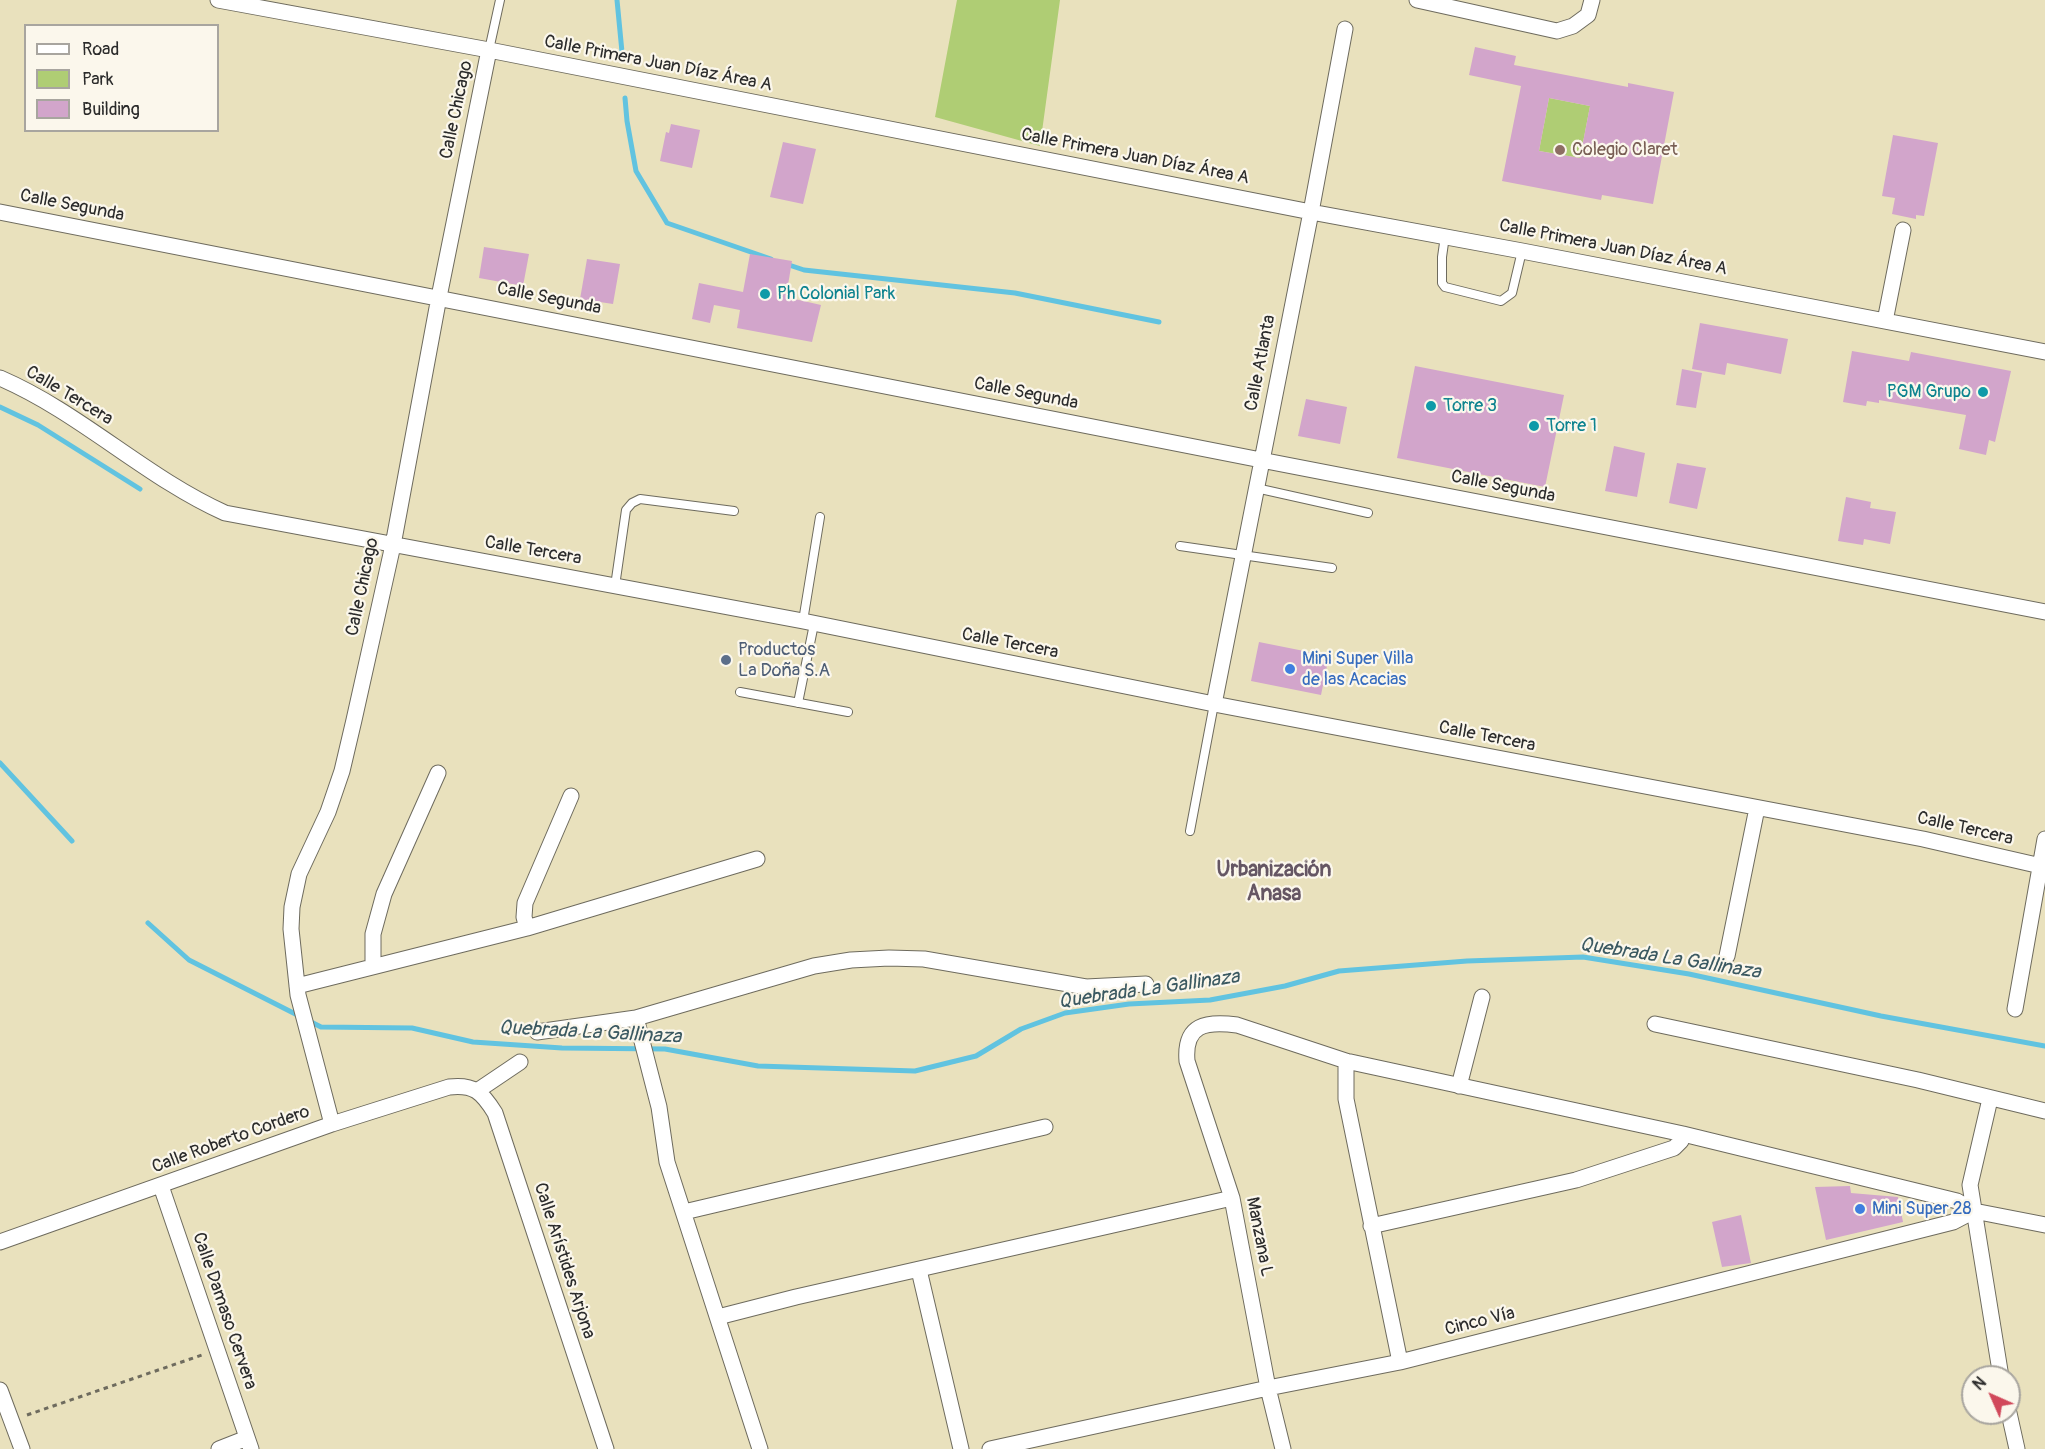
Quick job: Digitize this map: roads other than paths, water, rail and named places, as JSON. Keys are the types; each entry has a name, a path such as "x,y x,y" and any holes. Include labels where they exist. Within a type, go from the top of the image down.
{"street":[{"name":"Calle Primera Juan Díaz Área A","path":"218,0 489,50 1311,212 2045,352"},
{"path":"1416,0 1557,31 1573,26 1588,15 1592,0"},
{"name":"Calle Atlanta","path":"1214,705 1345,29"},
{"name":"Calle Chicago","path":"332,1124 298,991 291,929 292,907 299,874 328,812 342,771 393,545 439,297 489,50"},
{"name":"Calle Segunda","path":"0,212 2045,612"},
{"path":"1885,321 1903,230"},
{"name":"Calle Tercera","path":"0,378 72,417 189,495 225,513 808,622 1214,705 1923,839 2042,866"},
{"path":"373,966 373,934 384,894 438,773"},
{"path":"527,928 524,917 525,903 571,796"},
{"path":"1727,956 1757,808"},
{"path":"2015,1009 2042,866 2045,838"},
{"path":"298,991 373,966 527,928 757,859"},
{"path":"537,1032 636,1018 814,966 851,960 924,959 1086,987 1146,984"},
{"path":"1459,1086 1482,997"},
{"path":"636,1018 659,1107 667,1162 760,1449"},
{"name":"Manzana L","path":"1283,1449 1268,1388 1232,1198 1187,1061 1186,1048 1189,1036 1196,1029 1206,1024 1219,1023 1237,1025 1346,1061"},
{"path":"1655,1024 1918,1080 2045,1111"},
{"path":"1400,1362 1346,1099 1346,1061 1683,1134 1957,1201 1974,1211 2045,1225"},
{"path":"477,1091 520,1062"},
{"name":"Calle Roberto Cordero","path":"0,1242 332,1124 448,1088 463,1085 477,1091"},
{"name":"Calle Arístides Arjona","path":"477,1091 485,1096 495,1113 606,1449"},
{"path":"1990,1099 1970,1185 1999,1365"},
{"path":"684,1212 1045,1127"},
{"path":"1371,1226 1575,1180 1674,1148 1681,1141 1683,1134"},
{"name":"Calle Damaso Cervera","path":"161,1186 249,1443"},
{"path":"718,1317 796,1297 1232,1198"},
{"name":"Cinco Vía","path":"990,1449 1268,1388 1400,1362 1953,1222 1974,1211"},
{"path":"919,1270 961,1449"},
{"path":"0,1390 22,1449"},
{"path":"2012,1425 2017,1449"},
{"path":"219,1449 249,1443"}],"lane":[{"path":"489,50 500,0"},
{"path":"1445,236 1442,283 1445,286 1502,301 1512,293 1522,251"},
{"path":"1256,488 1368,513"},
{"path":"615,586 626,510 632,503 640,499 734,511"},
{"path":"798,703 820,517"},
{"path":"1180,546 1332,568"},
{"path":"740,692 848,712"},
{"path":"1190,831 1214,705"}],"waterway":[{"path":"617,0 622,52"},
{"path":"625,98 636,171 667,223 771,259"},
{"path":"786,264 804,270 1015,293 1159,322"},
{"path":"0,407 38,425 140,489"},
{"name":"Quebrada La Gallinaza","path":"0,763 72,841"},
{"name":"Quebrada La Gallinaza","path":"148,923 189,960 321,1027 412,1028 473,1042 562,1048 665,1049 758,1066 915,1071 976,1056 1021,1029 1065,1013 1129,1004 1210,1000 1285,986 1339,971 1467,961 1583,957 1689,974 1881,1016 2045,1046"}],"place":[{"name":"Colegio Claret","path":"1560,150"},
{"name":"Ph Colonial Park","path":"765,294"},
{"name":"PGM Grupo","path":"1983,392"},
{"name":"Torre 3","path":"1431,406"},
{"name":"Torre 1","path":"1534,426"},
{"name":"Productos La Doña S.A","path":"726,660"},
{"name":"Mini Super Villa de las Acacias","path":"1290,669"},
{"name":"Mini Super 28","path":"1860,1209"}],"district":[{"name":"Urbanización Anasa","path":"1274,883"}]}
